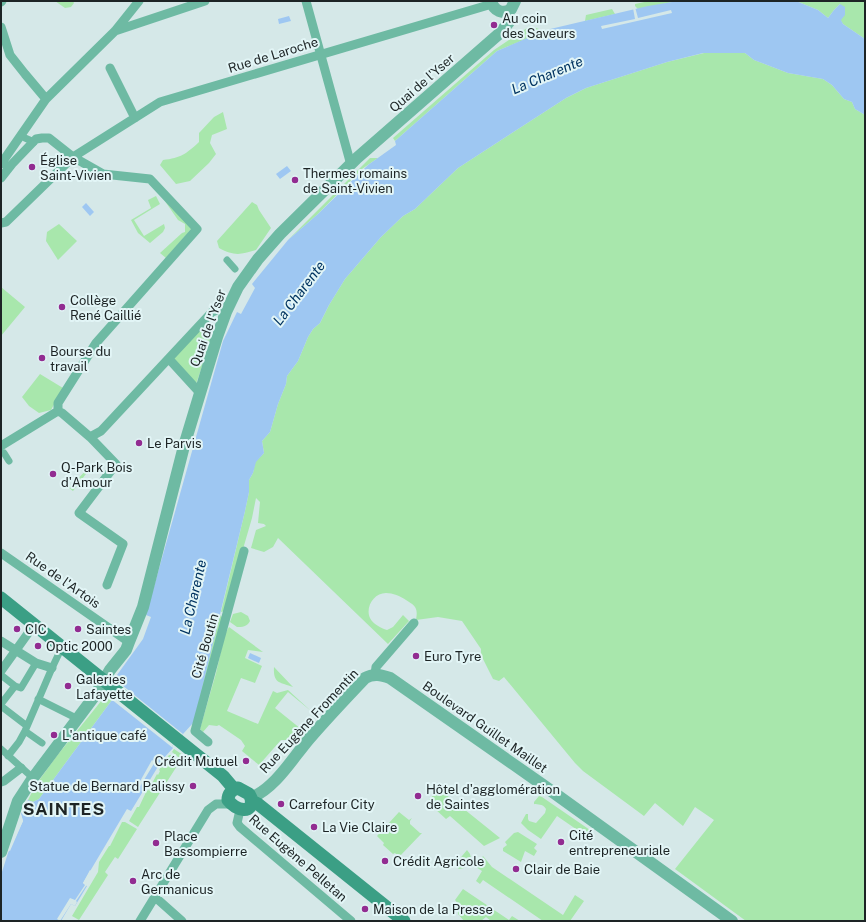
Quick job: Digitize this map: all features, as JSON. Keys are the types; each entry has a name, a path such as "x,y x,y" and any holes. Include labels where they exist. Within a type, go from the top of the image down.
{"main road":[{"path":"1,598 223,776 234,789"},
{"path":"251,799 248,808 236,807 228,800 228,796 234,789 241,789 251,799 404,921"}],"street":[{"path":"1,164 46,99 115,31 139,1"},
{"path":"115,31 205,1"},
{"path":"306,1 351,165"},
{"path":"492,2 497,10 504,12 514,4"},
{"name":"Rue de Laroche","path":"1,223 6,222 73,157 160,102 492,2"},
{"name":"Quai de l'Yser","path":"1,849 18,801 33,778 78,719 110,670 126,650 143,607 182,452 216,337 234,295 239,273 262,254 280,234 351,165 500,33 509,22 514,4"},
{"path":"1,27 10,55 46,99"},
{"path":"110,68 135,118"},
{"path":"1,178 29,140 49,138 73,157 103,174 150,179 196,230 96,344 58,403 58,411"},
{"path":"227,260 239,273"},
{"path":"90,437 102,431 212,312 217,310 226,312"},
{"path":"169,359 200,393"},
{"path":"58,411 90,437 116,464 79,513 123,544 108,585"},
{"path":"9,461 2,449 58,411"},
{"name":"Cité Boutin","path":"208,742 195,731 244,551"},
{"name":"Rue de l'Artois","path":"1,553 129,642"},
{"name":"Rue Eugène Fromentin","path":"251,799 275,779 365,678 375,674 376,667 414,623"},
{"path":"1,671 34,625"},
{"path":"2,641 36,663 52,668"},
{"path":"8,756 19,742 26,729 62,647"},
{"path":"1,675 15,686 21,688 36,663"},
{"name":"Boulevard Guillet Maillet","path":"375,674 390,678 412,693 732,921"},
{"path":"15,686 1,705 42,743"},
{"path":"38,699 78,719"},
{"path":"1,749 33,778"},
{"path":"1,782 21,768"},
{"path":"140,921 208,810 216,804 236,807"},
{"name":"Rue Eugène Pelletan","path":"236,807 237,823 240,827 351,921"},
{"path":"155,897 182,921"}],"green space":[{"path":"55,1 73,1 74,3 71,7 65,8"},
{"path":"649,1 678,1 638,9 635,6 635,4"},
{"path":"796,1 865,1 865,39 843,24 841,21 840,4 828,18 818,10"},
{"path":"612,9 615,14 585,21 586,15"},
{"path":"530,26 539,29 540,33 497,51 395,141 393,138 494,50"},
{"path":"704,53 745,53 754,60 788,73 823,79 832,85 844,99 852,102 855,109 865,115 865,921 746,921 675,869 714,820 695,807 683,826 655,803 644,816 583,771 504,677 499,681 493,679 481,655 481,649 462,621 438,617 416,620 416,608 412,604 396,595 389,593 378,595 372,601 369,609 370,618 373,622 387,630 393,627 403,615 409,621 388,644 278,538 273,547 264,552 251,548 256,530 266,526 258,523 260,502 256,498 252,518 225,611 221,612 245,511 249,492 249,480 253,473 255,462 264,453 262,441 270,432 278,404 286,384 287,376 298,361 308,337 313,329 320,323 345,279 381,237 403,216 415,209 458,168 566,98 586,88 667,62"},
{"path":"223,112 227,129 212,135 210,143 216,154 209,163 190,181 176,184 160,165 163,160 179,157 190,150 199,142 199,133 214,117"},
{"path":"370,158 378,158 362,169 318,214 288,240"},
{"path":"160,194 192,228 166,258 160,253 185,232 185,224 178,220"},
{"path":"156,196 160,204 134,220 144,236 164,224 165,228 163,232 150,243 138,233 131,220 151,208 148,200"},
{"path":"252,202 257,205 271,228 256,250 237,254 219,248 217,241"},
{"path":"59,224 77,241 58,260 46,241 47,232"},
{"path":"1,287 25,307 1,336"},
{"path":"202,327 213,334 195,387 169,359"},
{"path":"40,374 63,388 51,410 39,413 29,406 22,397"},
{"path":"91,465 92,466 73,491 69,488"},
{"path":"241,612 248,616 250,621 246,626 237,627 230,622 233,614"},
{"path":"220,615 224,619 204,690 199,697"},
{"path":"229,627 263,652 248,650 245,658 262,666 255,683 241,678 227,711 258,724 273,691 277,693 288,690 311,711 288,692 275,708 301,729 306,724 312,730 303,740 281,740 259,765 242,751 245,746 241,740 219,725 209,725 203,732 200,729 216,673 225,634"},
{"path":"274,667 293,687 278,682 275,677"},
{"path":"106,695 112,700 39,799 33,802 28,800 35,786 56,757"},
{"path":"174,749 186,757 183,761 172,752"},
{"path":"169,755 179,761 176,764 177,766 138,827 129,821 137,807 139,807 147,790 148,791"},
{"path":"439,789 500,838 484,846 450,816 446,819 435,809 434,805 426,803"},
{"path":"539,796 590,830 586,836 557,816 541,839 528,830 521,823 526,814 528,814 529,821 536,823 545,813 546,809 543,806 534,804"},
{"path":"399,812 409,820 412,818 410,824 422,833 399,857 383,845 384,843 377,836"},
{"path":"122,822 125,822 137,829 118,859 115,857 105,872 108,875 79,920 72,916 98,872 99,862 110,846"},
{"path":"518,832 537,844 534,848 537,851 534,856 525,851 521,862 503,851 503,848 507,845 505,842 514,833"},
{"path":"467,850 471,858 464,868 459,869 457,867 459,864 457,862"},
{"path":"483,856 492,867 563,915 575,895 584,901 570,921 543,921 483,880 480,884 476,881 482,871 476,867"},
{"path":"463,889 509,920 512,916 520,921 491,921 486,917 481,921 464,921 458,914 460,906 455,900"}],"water":[{"name":"La Charente","path":"678,1 796,1 818,10 828,18 840,4 845,7 845,15 841,20 843,24 865,39 865,115 855,109 852,102 844,99 832,85 823,79 788,73 754,60 745,53 703,53 667,62 586,88 566,98 458,168 415,209 403,216 381,237 345,279 320,323 313,329 308,337 298,361 287,376 286,384 278,404 270,432 262,441 264,453 256,462 249,480 249,492 245,511 194,722 172,746 173,748 162,760 131,811 127,809 83,883 87,886 75,906 71,904 61,921 1,921 1,875 8,853 23,821 21,814 28,800 33,802 39,799 112,700 106,695 117,681 117,675 143,639 151,617 146,615 223,341 237,312 241,314 255,288 252,284 288,240 318,214 368,165 396,145 395,141 497,51 546,30 648,6"},
{"path":"289,16 291,21 279,24 278,19"},
{"path":"287,166 291,171 280,179 276,174"},
{"path":"86,203 94,212 90,216 82,207"},
{"path":"250,653 261,658 259,663 248,658"}],"pier":[{"path":"635,7 638,18 671,10 672,13 602,29 601,26 635,19 633,8"},
{"path":"117,681 183,734 172,746 173,748 106,695"},
{"path":"152,760 155,762 136,793 134,792"},
{"path":"21,814 23,821 10,851 8,850 21,821"},
{"path":"90,870 92,872 85,882 88,884 76,901 75,906 71,904 60,921 57,919 70,898 75,900 85,885 83,883"}],"place":[{"name":"Au coin des Saveurs","path":"494,25"},
{"name":"Église Saint-Vivien","path":"32,167"},
{"name":"Thermes romains de Saint-Vivien","path":"295,180"},
{"name":"Collège René Caillié","path":"62,307"},
{"name":"Bourse du travail","path":"42,358"},
{"name":"Le Parvis","path":"139,443"},
{"name":"Q-Park Bois d'Amour","path":"53,474"},
{"name":"CIC","path":"17,629"},
{"name":"Saintes","path":"78,629"},
{"name":"Optic 2000","path":"38,646"},
{"name":"Euro Tyre","path":"416,656"},
{"name":"Galeries Lafayette","path":"68,686"},
{"name":"L'antique café","path":"54,735"},
{"name":"Crédit Mutuel","path":"246,761"},
{"name":"Statue de Bernard Palissy","path":"193,786"},
{"name":"Hôtel d'agglomération de Saintes","path":"418,796"},
{"name":"Carrefour City","path":"281,804"},
{"name":"La Vie Claire","path":"314,827"},
{"name":"Cité entrepreneuriale","path":"561,842"},
{"name":"Place Bassompierre","path":"156,843"},
{"name":"Crédit Agricole","path":"385,861"},
{"name":"Clair de Baie","path":"516,869"},
{"name":"Arc de Germanicus","path":"133,881"},
{"name":"Maison de la Presse","path":"365,909"}],"district":[{"name":"SAINTES","path":"64,809"}]}
